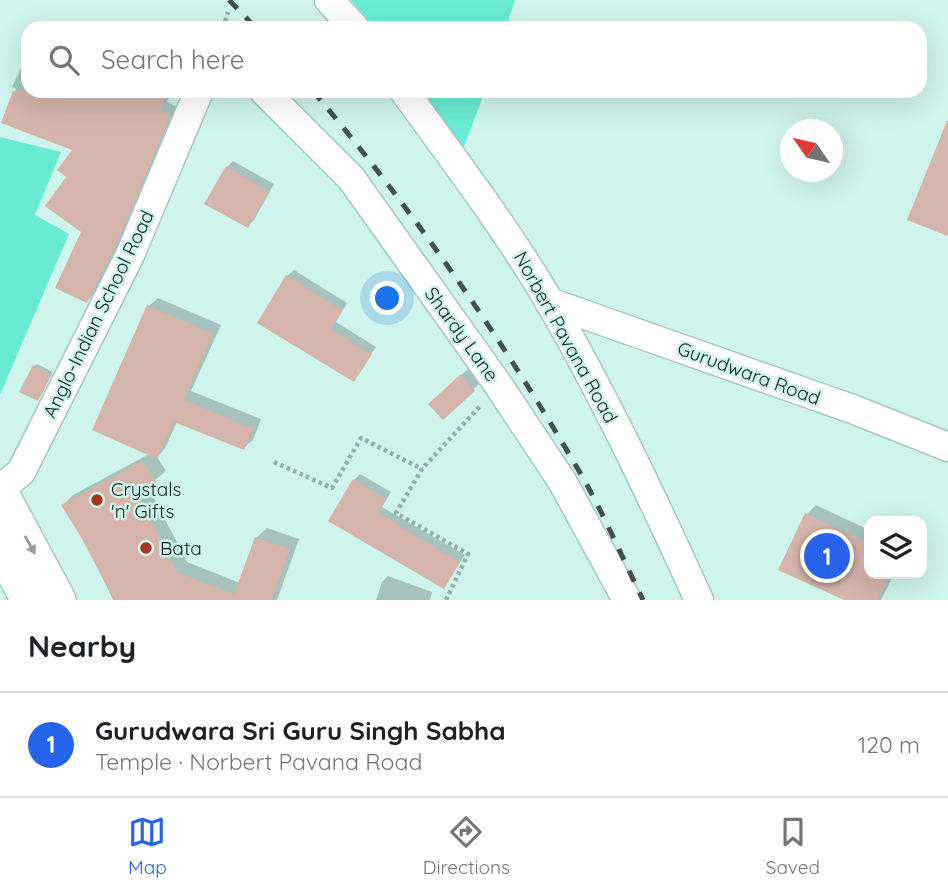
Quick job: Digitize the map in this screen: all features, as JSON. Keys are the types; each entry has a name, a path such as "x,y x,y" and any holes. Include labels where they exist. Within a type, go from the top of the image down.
{"main road":[{"path":"0,490 58,600"},
{"path":"0,547 29,600"}],"street":[{"path":"329,0 348,21"},
{"name":"Anglo-Indian School Road","path":"0,490 21,472 124,267 195,98"},
{"name":"Shardy Lane","path":"271,98 351,178 499,386 562,481 627,600"},
{"name":"Norbert Pavana Road","path":"409,98 507,223 633,458 699,600"},
{"name":"Gurudwara Road","path":"549,302 855,410 948,447"}],"path":[{"path":"225,21 228,12"},
{"path":"446,600 468,554 396,513 422,469 499,386"},
{"path":"274,462 332,488 361,438 422,469"}],"green space":[{"path":"351,0 515,0 508,21 370,21"},
{"path":"427,98 482,98 463,149"},
{"path":"0,137 61,152 35,215 69,234 0,395"}],"building":[{"path":"13,91 21,91 21,98 166,98 160,110 171,115 118,241 87,303 55,288 81,232 45,206 66,177 57,170 72,150 1,123"},
{"path":"948,121 948,236 907,220"},
{"path":"226,166 269,191 248,228 204,204"},
{"path":"286,275 342,310 331,329 372,354 354,382 257,323"},
{"path":"147,305 213,334 184,400 253,428 244,450 174,422 157,459 92,430"},
{"path":"33,365 51,375 38,401 19,392"},
{"path":"461,374 475,391 443,420 428,404"},
{"path":"142,461 157,482 137,494 177,572 234,594 255,537 290,549 272,600 114,600 61,505"},
{"path":"353,479 386,499 378,513 460,562 444,589 328,521"},
{"path":"805,513 864,541 864,579 888,579 878,600 844,600 778,570"}],"railway":[{"path":"229,0 249,21"},
{"path":"319,98 421,228 519,372 588,487 643,600"}],"place":[{"name":"Crystals 'n' Gifts","path":"97,500"},
{"name":"Bata","path":"146,548"},
{"name":"Gurudwara Sri Guru Singh Sabha","path":"827,556"}]}
